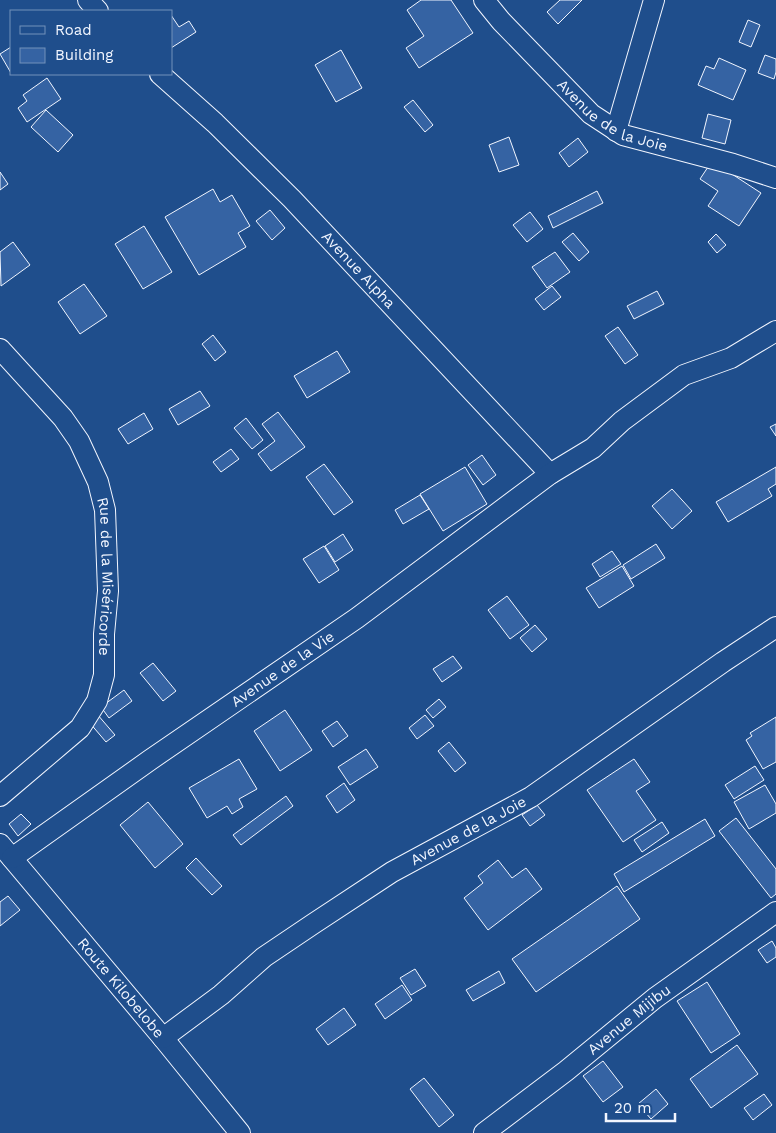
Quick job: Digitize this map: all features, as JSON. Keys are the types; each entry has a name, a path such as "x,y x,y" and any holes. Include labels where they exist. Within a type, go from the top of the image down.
{"street":[{"path":"88,0 97,10"},
{"name":"Avenue de la Joie","path":"484,0 501,21 591,114 616,131 635,139 733,164 776,178"},
{"path":"616,131 654,0"},
{"name":"Avenue Alpha","path":"161,75 215,124 292,200 550,474"},
{"name":"Avenue de la Vie","path":"6,851 150,760 357,618 550,474 593,448 622,421 684,376 731,358 776,331"},
{"name":"Rue de la Miséricorde","path":"0,349 63,418 79,441 98,482 105,510 108,591 104,634 104,675 98,701 80,728 0,796"},
{"name":"Avenue de la Joie","path":"163,1038 221,995 264,957 313,924 392,872 531,797 722,662 776,627"},
{"name":"Route Kilobelobe","path":"6,851 240,1133"},
{"name":"Avenue Mijibu","path":"484,1133 566,1071 655,998 776,912"}],"building":[{"path":"421,0 451,0 473,33 419,68 406,48 424,36 407,10"},
{"path":"560,0 582,0 558,24 547,12"},
{"path":"172,16 179,27 189,21 196,32 172,47"},
{"path":"748,20 760,25 751,47 739,42"},
{"path":"10,48 10,71 0,54"},
{"path":"341,50 362,88 336,102 315,65"},
{"path":"765,55 776,59 774,79 758,73"},
{"path":"719,58 746,70 733,100 698,85 706,66 714,69"},
{"path":"47,78 61,99 27,122 18,108 27,101 23,95"},
{"path":"413,100 433,125 425,132 404,107"},
{"path":"46,110 73,135 58,152 31,127"},
{"path":"708,114 731,120 725,144 702,138"},
{"path":"509,137 519,165 499,172 489,145"},
{"path":"578,138 588,152 569,167 559,153"},
{"path":"712,161 761,193 739,226 708,206 718,191 700,179"},
{"path":"0,172 8,184 0,190"},
{"path":"213,189 220,202 232,195 250,226 238,233 246,247 199,275 165,217"},
{"path":"597,191 603,203 553,228 548,216"},
{"path":"270,210 285,228 272,240 256,221"},
{"path":"530,212 543,229 527,242 513,225"},
{"path":"144,226 172,272 143,289 115,244"},
{"path":"573,233 589,252 579,261 562,242"},
{"path":"716,234 726,245 717,253 708,242"},
{"path":"13,242 30,265 1,286 0,252"},
{"path":"555,252 570,272 547,288 532,267"},
{"path":"84,284 107,316 80,334 58,302"},
{"path":"552,286 561,297 544,310 535,299"},
{"path":"657,291 664,304 634,319 627,306"},
{"path":"618,327 638,355 625,364 605,336"},
{"path":"213,335 226,352 215,361 202,344"},
{"path":"337,351 350,372 307,398 294,376"},
{"path":"200,391 210,406 178,425 169,409"},
{"path":"278,412 305,447 271,471 258,454 275,441 262,424"},
{"path":"144,413 153,429 128,444 118,429"},
{"path":"246,418 263,440 252,449 234,428"},
{"path":"776,424 776,436 770,427"},
{"path":"231,449 239,459 221,472 213,462"},
{"path":"482,455 496,475 483,485 468,465"},
{"path":"324,464 353,502 334,515 306,477"},
{"path":"465,467 487,504 443,531 420,494"},
{"path":"776,467 776,484 768,489 772,496 728,522 716,502"},
{"path":"672,489 692,511 672,529 652,506"},
{"path":"420,495 429,509 403,524 395,510"},
{"path":"343,534 353,550 335,562 325,546"},
{"path":"656,544 665,558 631,579 623,565"},
{"path":"324,546 339,570 319,583 303,559"},
{"path":"612,551 621,564 600,577 592,564"},
{"path":"622,566 634,586 599,608 586,588"},
{"path":"507,596 529,625 510,639 488,610"},
{"path":"535,625 547,639 532,652 520,638"},
{"path":"453,656 462,668 442,682 433,669"},
{"path":"153,663 176,691 163,701 140,673"},
{"path":"124,690 132,701 109,718 101,707"},
{"path":"439,699 446,707 433,718 426,710"},
{"path":"285,710 312,750 280,771 254,731"},
{"path":"97,714 115,735 106,742 89,722"},
{"path":"425,715 434,726 417,739 409,728"},
{"path":"776,717 776,762 763,769 746,740 752,736 750,733"},
{"path":"337,721 348,736 333,747 322,731"},
{"path":"449,742 466,763 455,772 438,751"},
{"path":"366,749 378,767 350,785 338,767"},
{"path":"239,759 257,789 239,799 243,807 232,814 227,806 207,818 189,788"},
{"path":"634,759 650,782 636,791 656,820 623,842 587,790"},
{"path":"755,766 764,780 734,799 725,785"},
{"path":"344,783 355,800 337,813 326,796"},
{"path":"765,785 776,804 776,813 749,829 734,802"},
{"path":"286,796 293,806 241,845 233,835"},
{"path":"148,802 183,844 155,868 120,825"},
{"path":"537,805 545,815 530,826 522,815"},
{"path":"21,814 31,824 18,836 9,824"},
{"path":"736,818 776,869 776,894 771,898 719,831"},
{"path":"705,819 715,836 624,892 614,874"},
{"path":"662,822 669,833 642,852 634,840"},
{"path":"196,858 222,886 212,895 186,868"},
{"path":"498,860 512,878 526,868 542,889 488,930 464,898 483,883 478,876"},
{"path":"617,886 640,919 536,992 512,959"},
{"path":"8,896 20,910 0,926 0,902"},
{"path":"772,941 776,948 776,957 767,963 758,950"},
{"path":"415,969 426,986 411,995 400,978"},
{"path":"499,971 505,983 473,1001 466,990"},
{"path":"707,982 740,1034 711,1053 677,1001"},
{"path":"402,985 412,1000 385,1019 375,1004"},
{"path":"344,1008 356,1025 328,1045 316,1029"},
{"path":"737,1045 758,1074 711,1108 690,1079"},
{"path":"603,1061 623,1087 603,1102 583,1076"},
{"path":"424,1078 454,1115 439,1127 410,1089"},
{"path":"656,1089 668,1104 651,1119 638,1104"},
{"path":"764,1094 772,1105 753,1120 744,1108"}]}
